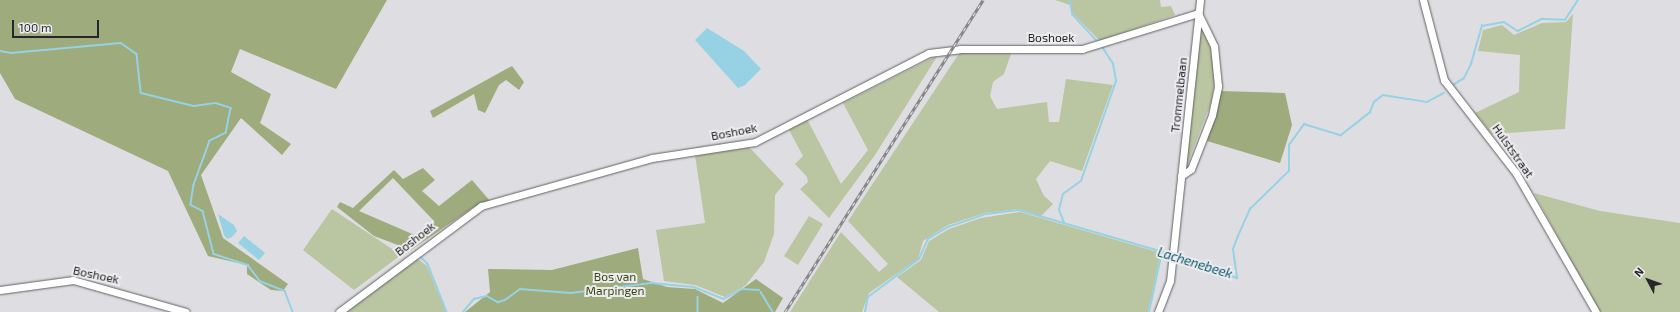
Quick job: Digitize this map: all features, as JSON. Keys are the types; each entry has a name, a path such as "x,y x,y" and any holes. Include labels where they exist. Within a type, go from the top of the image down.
{"street":[{"name":"Trommelbaan","path":"1158,312 1170,281 1200,0"},
{"name":"Hulststraat","path":"1423,0 1444,80 1516,173 1596,312"},
{"path":"1181,177 1191,169 1212,115 1218,86 1214,46 1198,13"},
{"name":"Boshoek","path":"339,312 481,206 652,158 754,142 934,52 1082,49 1198,13"},
{"name":"Boshoek","path":"0,290 73,280 186,312"}],"green space":[{"path":"0,0 387,0 336,89 240,49 231,72 271,94 260,123 291,144 282,155 241,118 201,175 223,238 288,284 283,291 271,290 247,274 247,265 208,256 168,171 15,99 0,73"},
{"path":"1055,0 1160,0 1161,7 1171,6 1175,15 1100,41 1073,14 1070,5"},
{"path":"1573,14 1565,129 1492,134 1475,113 1519,92 1520,55 1478,51 1483,30 1502,25 1514,35 1542,23 1566,22"},
{"path":"1201,27 1213,48 1216,73 1212,100 1186,168"},
{"path":"1012,51 1004,74 993,82 990,96 997,109 1047,102 1049,122 1059,122 1066,79 1113,85 1082,171 1050,161 1036,179 1044,196 1053,204 1041,216 1019,209 985,213 948,225 923,241 918,259 869,293 862,312 790,312 841,232 879,272 888,264 848,221 960,52"},
{"path":"938,55 875,155 829,218 800,189 808,182 807,177 795,164 803,156 789,130 807,119 841,184 868,150 843,103"},
{"path":"512,66 524,82 519,90 506,80 499,85 485,113 478,110 474,94 433,118 430,111"},
{"path":"1220,91 1285,93 1292,125 1280,163 1207,141"},
{"path":"749,147 784,184 775,195 774,234 764,262 745,286 725,297 695,285 664,281 656,230 705,223 695,155"},
{"path":"423,168 435,180 422,191 439,206 472,180 490,201 474,207 411,250 374,236 337,207 340,202 353,208 394,170 403,179","holes":["393,178 434,221 417,236 359,211"]},
{"path":"1534,193 1600,211 1680,223 1680,312 1599,312"},
{"path":"332,209 401,255 354,290 303,250"},
{"path":"1020,212 1161,253 1148,312 939,312 897,277 921,260 929,241 949,229 981,218"},
{"path":"809,216 823,224 798,265 784,256"},
{"name":"Bos van Marpingen","path":"638,248 643,279 667,287 695,289 723,303 756,279 783,298 775,312 465,312 490,292 488,269 552,270"},
{"path":"415,257 427,266 446,312 344,312"}],"water":[{"path":"707,28 744,51 761,69 745,85 738,88 695,40"},
{"path":"218,214 234,225 237,231 232,237 227,239 224,235"},
{"path":"244,236 265,253 259,260 238,243"}],"waterway":[{"path":"1070,0 1073,15 1097,41"},
{"name":"Lachenebeek","path":"1453,85 1464,78 1471,64 1482,26 1504,22 1518,31 1542,19 1565,20 1578,0"},
{"name":"Lachenebeek","path":"0,51 11,53 121,43 137,54 141,93 194,106 216,103 231,108 226,133 210,141 194,185 191,205 203,211 214,254 248,265 260,281 285,291 293,312"},
{"path":"1064,223 1059,210 1063,194 1081,181 1116,81 1113,64 1102,47"},
{"name":"Lachenebeek","path":"1175,256 1237,278 1233,249 1238,236 1250,209 1289,171 1289,145 1304,124 1341,135 1370,112 1374,102 1383,95 1427,102 1444,93"},
{"name":"Lachenebeek","path":"865,312 868,297 919,259 928,239 948,227 986,214 1019,210 1170,254"},
{"path":"1149,312 1162,252"},
{"path":"419,255 428,264 447,312"},
{"name":"Lachenebeek","path":"463,312 474,299 487,296 498,302 505,300 520,289 571,293 651,283 694,287 724,299 742,289 759,290"},
{"name":"Lachenebeek","path":"761,292 773,312"},
{"path":"698,297 698,312"}],"railway":[{"path":"785,312 983,0"}]}
